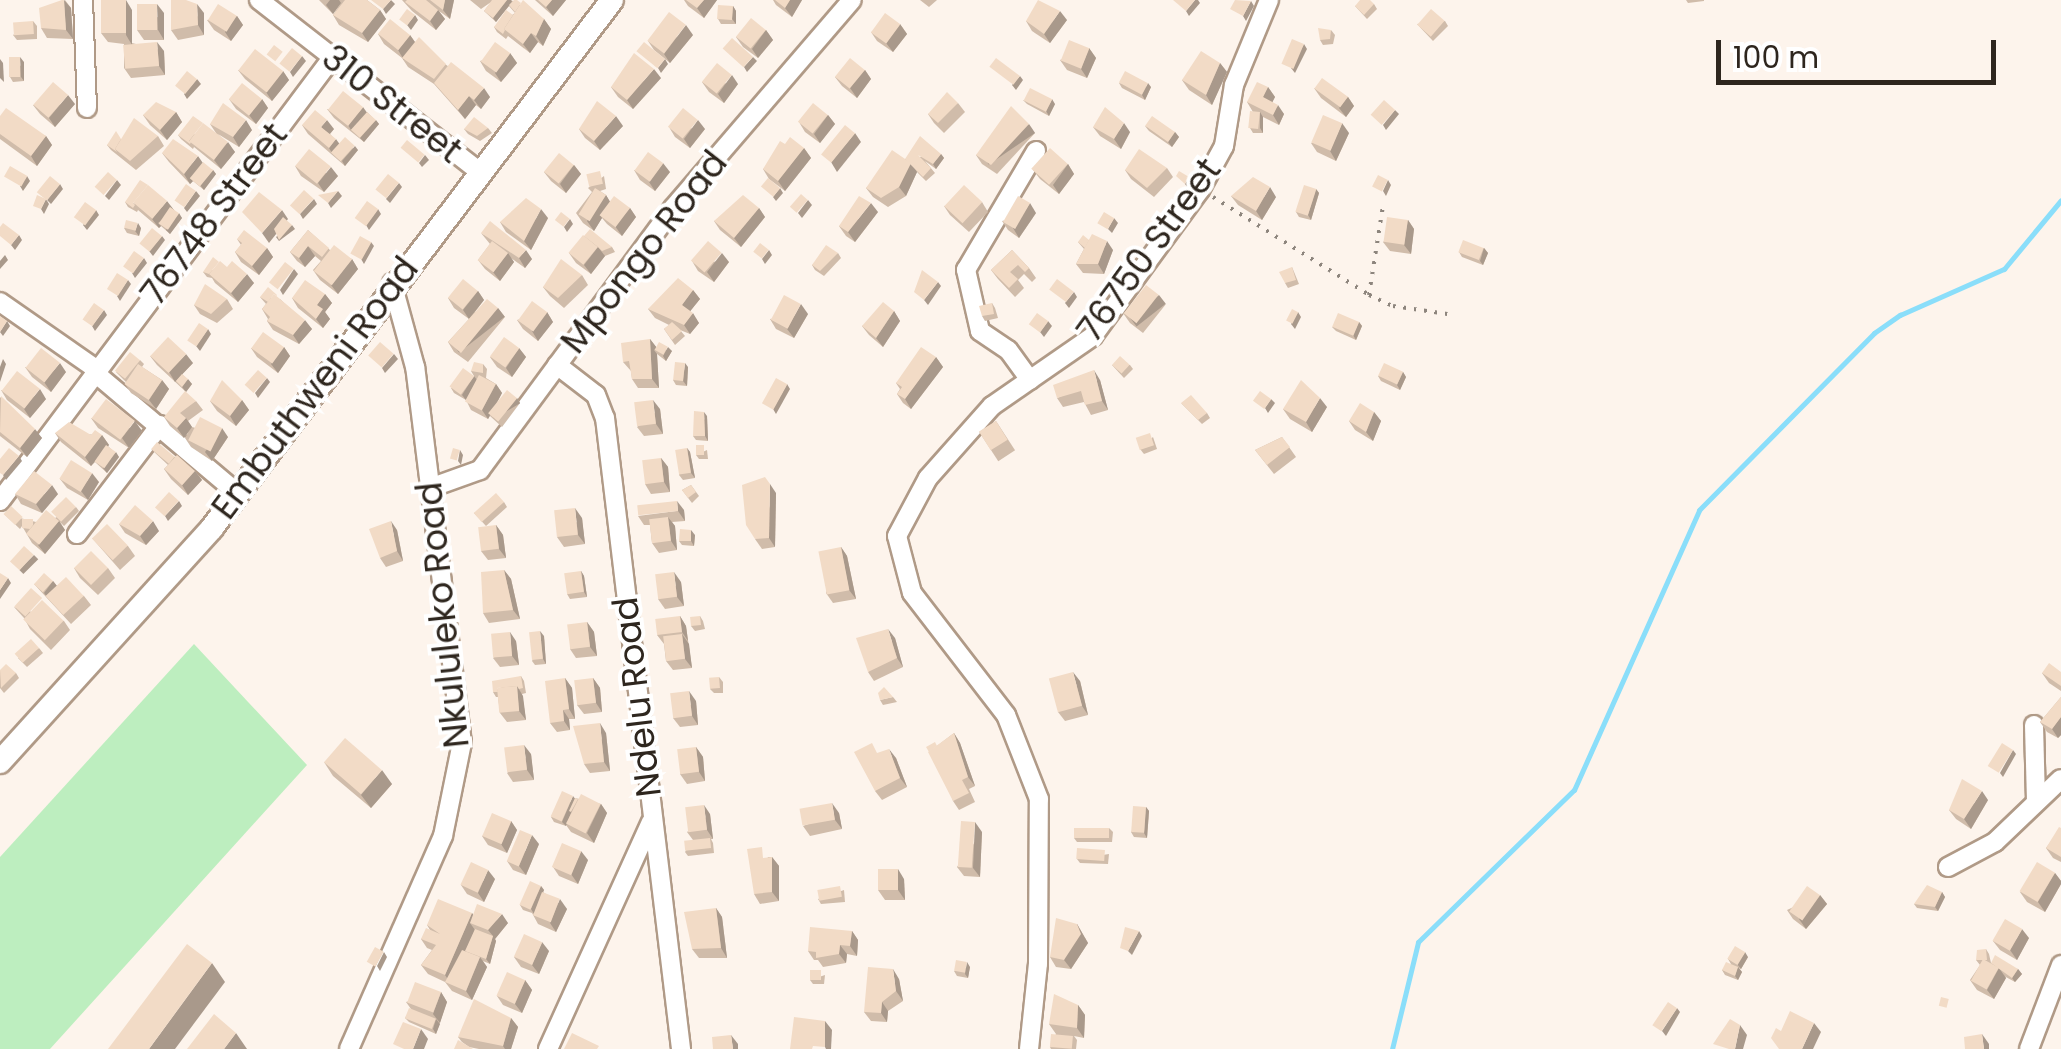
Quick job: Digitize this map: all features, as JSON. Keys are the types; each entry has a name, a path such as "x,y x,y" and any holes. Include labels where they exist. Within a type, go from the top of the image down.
{"street":[{"path":"83,0 87,108"},
{"name":"310 Street","path":"259,0 479,171"},
{"name":"Embuthweni Road","path":"0,762 237,493 392,284 612,0"},
{"name":"Mpongo Road","path":"430,488 468,480 480,470 673,208 852,0"},
{"name":"76750 Street","path":"1029,1049 1038,964 1040,799 1006,715 912,594 897,536 928,478 992,406 1093,336 1200,190 1224,146 1234,85 1269,0"},
{"name":"76748 Street","path":"0,502 332,58"},
{"path":"1030,380 1008,350 980,331 966,270 1036,152"},
{"name":"Nkululeko Road","path":"350,1049 442,836 457,784 462,743 415,367 392,284"},
{"path":"0,302 95,371 237,493"},
{"name":"Ndelu Road","path":"557,366 596,395 605,418 682,1049"},
{"path":"78,534 160,425"},
{"path":"2034,725 2036,801"},
{"path":"1948,867 1995,842 2061,779"},
{"path":"548,1049 652,821"},
{"path":"2030,1049 2061,966"}],"path":[{"path":"1200,190 1369,295 1447,314"},
{"path":"1369,295 1383,206"}],"green space":[{"path":"194,644 307,765 50,1049 0,1049 0,857"}],"building":[{"path":"64,0 66,30 41,28 39,8"},
{"path":"101,0 126,0 126,33 101,33"},
{"path":"171,0 197,4 198,25 171,30"},
{"path":"345,0 367,0 380,10 362,33 333,15"},
{"path":"371,0 391,0 383,9"},
{"path":"407,0 426,0 438,10 430,21"},
{"path":"430,0 445,0 443,10"},
{"path":"492,0 507,0 493,18 484,11"},
{"path":"514,0 521,3 515,12 509,5"},
{"path":"523,0 544,19 536,36 531,33 523,44 504,29"},
{"path":"686,0 704,0 697,8"},
{"path":"1038,0 1060,11 1044,34 1026,21"},
{"path":"1173,0 1195,0 1186,11"},
{"path":"1235,0 1251,1 1243,16 1230,9"},
{"path":"1360,0 1374,4 1364,15 1355,6"},
{"path":"137,4 157,4 157,30 137,30"},
{"path":"218,4 237,16 227,32 208,20"},
{"path":"718,5 733,6 732,20 717,19"},
{"path":"407,9 415,15 407,25 399,19"},
{"path":"1431,9 1445,21 1431,37 1417,25"},
{"path":"506,10 513,15 503,34 494,27"},
{"path":"669,12 686,25 664,53 647,41"},
{"path":"885,13 900,24 886,44 871,32"},
{"path":"751,18 766,30 751,49 736,37"},
{"path":"390,19 410,35 398,50 378,34"},
{"path":"33,21 34,34 14,35 13,22"},
{"path":"1318,28 1331,30 1330,39 1320,40"},
{"path":"419,37 446,64 434,79 402,58"},
{"path":"732,38 753,57 743,67 723,48"},
{"path":"1292,39 1304,44 1293,69 1281,64"},
{"path":"1069,40 1089,48 1081,69 1061,60"},
{"path":"157,42 159,66 125,69 123,45"},
{"path":"495,42 510,53 496,73 481,61"},
{"path":"644,42 665,59 657,68 636,51"},
{"path":"274,45 283,52 275,61 267,54"},
{"path":"292,48 302,56 290,72 279,64"},
{"path":"255,49 283,71 267,92 238,70"},
{"path":"1201,51 1220,63 1206,95 1182,80"},
{"path":"634,53 654,69 627,100 611,87"},
{"path":"9,57 20,57 20,77 9,77"},
{"path":"850,58 865,70 850,89 835,77"},
{"path":"996,58 1020,76 1013,85 989,67"},
{"path":"451,62 484,88 474,100 469,96 458,110 434,83"},
{"path":"717,63 732,75 717,94 702,82"},
{"path":"187,71 197,79 185,94 175,86"},
{"path":"1125,71 1148,83 1142,95 1119,82"},
{"path":"1322,78 1348,97 1340,107 1314,89"},
{"path":"53,82 68,95 48,118 33,105"},
{"path":"1257,82 1268,87 1263,97 1278,105 1273,115 1247,102"},
{"path":"242,83 262,99 249,116 229,99"},
{"path":"1030,88 1052,99 1046,112 1024,100"},
{"path":"343,91 363,107 348,126 328,110"},
{"path":"947,92 958,103 938,123 928,114"},
{"path":"1384,100 1395,110 1382,125 1371,115"},
{"path":"597,101 616,116 594,141 579,129"},
{"path":"156,102 176,112 160,130 143,115"},
{"path":"223,103 246,120 233,137 210,124"},
{"path":"813,103 828,115 813,134 798,122"},
{"path":"1011,106 1029,124 991,165 976,155"},
{"path":"1105,107 1124,123 1114,139 1093,127"},
{"path":"6,108 46,136 31,156 0,134 0,116"},
{"path":"683,108 698,120 683,139 668,127"},
{"path":"315,110 327,120 321,127 336,139 329,148 302,125"},
{"path":"1250,111 1260,112 1258,129 1248,128"},
{"path":"367,112 376,120 360,138 351,130"},
{"path":"1323,115 1342,123 1331,151 1311,143"},
{"path":"193,116 203,123 190,144 178,135"},
{"path":"1152,116 1175,132 1168,142 1145,126"},
{"path":"474,117 488,128 477,136 464,129"},
{"path":"134,118 158,136 130,161 115,149"},
{"path":"203,123 228,142 214,160 189,141"},
{"path":"845,125 855,133 831,163 821,155"},
{"path":"116,131 121,139 117,152 107,145"},
{"path":"920,136 941,154 933,164 918,155 931,168 923,177 905,159"},
{"path":"345,137 355,146 341,161 331,153"},
{"path":"790,137 804,148 778,181 763,169 780,141 785,144"},
{"path":"173,139 198,156 184,174 162,153"},
{"path":"407,140 425,155 418,162 401,148"},
{"path":"1050,148 1068,164 1049,185 1031,169"},
{"path":"309,149 331,167 317,184 295,166"},
{"path":"1139,149 1167,168 1147,188 1125,170"},
{"path":"892,150 911,163 899,187 881,198 866,188"},
{"path":"648,152 663,163 650,182 634,171"},
{"path":"559,153 574,165 559,184 544,172"},
{"path":"203,162 213,170 200,187 190,178"},
{"path":"10,166 27,176 21,186 4,176"},
{"path":"600,171 603,184 589,187 586,174"},
{"path":"1179,171 1189,177 1185,184 1176,176"},
{"path":"108,172 117,180 104,195 95,187"},
{"path":"388,174 399,183 386,198 375,190"},
{"path":"1378,175 1388,180 1382,192 1372,187"},
{"path":"50,176 60,184 47,201 37,192"},
{"path":"1253,177 1270,187 1256,211 1231,196"},
{"path":"768,178 780,188 773,197 761,186"},
{"path":"140,180 148,185 133,208 125,202"},
{"path":"186,184 196,191 184,207 175,200"},
{"path":"148,185 167,201 152,219 133,203"},
{"path":"964,185 982,202 963,223 944,206"},
{"path":"1304,185 1316,189 1308,216 1295,212"},
{"path":"595,188 606,195 590,221 579,214"},
{"path":"304,190 314,199 300,214 290,206"},
{"path":"338,191 328,203 318,195"},
{"path":"259,192 282,210 262,233 242,212"},
{"path":"801,194 808,200 797,213 790,207"},
{"path":"37,195 46,199 41,209 33,206"},
{"path":"743,195 759,208 734,238 714,221"},
{"path":"614,196 630,208 616,227 600,215"},
{"path":"859,196 871,203 848,232 839,226"},
{"path":"1018,196 1030,203 1015,229 1003,222"},
{"path":"526,198 541,209 524,241 500,222"},
{"path":"367,201 378,209 366,226 355,218"},
{"path":"85,202 96,210 85,226 74,217"},
{"path":"170,207 179,213 168,230 159,224"},
{"path":"561,212 570,219 564,227 555,220"},
{"path":"1104,212 1114,218 1108,229 1097,223"},
{"path":"283,217 292,225 279,240 274,229"},
{"path":"1387,217 1408,220 1404,245 1384,242"},
{"path":"126,220 138,223 136,231 124,228"},
{"path":"490,221 526,250 519,258 481,233"},
{"path":"3,223 19,235 11,245 0,236"},
{"path":"152,228 162,236 150,252 139,244"},
{"path":"590,229 612,247 602,251 584,236"},
{"path":"244,230 267,248 252,266 235,252 242,243 237,239"},
{"path":"308,230 329,248 322,257 308,246 299,258 290,252"},
{"path":"1092,234 1107,241 1098,264 1076,264"},
{"path":"583,235 598,247 583,265 569,253"},
{"path":"1083,235 1089,240 1085,248 1078,242"},
{"path":"360,236 371,242 362,260 350,253"},
{"path":"1463,240 1484,248 1479,260 1458,252"},
{"path":"492,241 508,253 494,272 478,260"},
{"path":"708,241 722,253 705,272 691,261"},
{"path":"760,243 769,250 762,258 753,252"},
{"path":"334,245 352,259 332,285 314,271"},
{"path":"826,245 838,253 820,271 812,265"},
{"path":"1012,250 1029,268 1025,272 1018,265 1010,272 1018,279 1009,288 991,270"},
{"path":"134,251 144,258 133,273 123,267"},
{"path":"213,257 219,262 209,274 203,272"},
{"path":"561,259 582,275 558,298 543,287"},
{"path":"220,261 227,267 232,261 247,274 231,293 209,274"},
{"path":"285,262 294,269 278,289 269,282"},
{"path":"1292,267 1296,280 1285,283 1279,272"},
{"path":"922,270 938,282 924,300 914,292"},
{"path":"117,273 128,280 118,296 107,289"},
{"path":"678,278 693,290 682,305 693,313 684,325 648,309"},
{"path":"463,279 478,291 463,310 448,298"},
{"path":"1057,279 1074,292 1066,302 1049,289"},
{"path":"305,280 325,294 317,305 323,309 316,319 292,298"},
{"path":"205,284 227,299 211,314 194,305"},
{"path":"1146,285 1159,295 1136,323 1124,313"},
{"path":"268,287 277,296 274,294 268,302 260,297"},
{"path":"274,294 305,320 293,335 267,321 270,317 262,309"},
{"path":"784,295 801,304 788,329 771,320"},
{"path":"487,299 498,308 461,353 448,342"},
{"path":"532,301 547,312 533,332 518,320"},
{"path":"883,302 894,311 876,338 862,326"},
{"path":"94,303 104,310 92,326 83,319"},
{"path":"992,303 994,314 982,316 979,306"},
{"path":"1292,309 1298,312 1292,324 1286,321"},
{"path":"1037,313 1048,321 1040,333 1029,324"},
{"path":"1338,313 1359,322 1353,336 1332,327"},
{"path":"672,322 682,331 672,340 664,329"},
{"path":"199,323 208,329 196,347 187,340"},
{"path":"263,332 284,347 272,363 251,348"},
{"path":"168,337 186,354 169,373 150,356"},
{"path":"504,337 519,348 505,368 490,356"},
{"path":"650,339 652,379 632,379 629,361 623,362 621,343"},
{"path":"380,342 394,354 382,367 368,356"},
{"path":"659,342 668,347 663,355 655,350"},
{"path":"921,347 936,357 905,399 897,394 902,387 896,383"},
{"path":"41,348 60,363 45,382 26,368"},
{"path":"130,352 140,360 125,379 115,371"},
{"path":"1120,356 1130,365 1122,374 1112,365"},
{"path":"474,362 483,364 483,373 471,371"},
{"path":"675,362 685,363 683,381 673,380"},
{"path":"1384,363 1403,372 1397,385 1378,376"},
{"path":"138,364 162,380 149,400 125,384"},
{"path":"463,368 474,376 461,395 449,387"},
{"path":"258,370 267,378 254,393 245,385"},
{"path":"1094,370 1102,401 1085,405 1081,391 1057,398 1053,385"},
{"path":"17,371 40,389 24,409 2,391"},
{"path":"182,374 188,379 182,387 176,381"},
{"path":"479,375 496,384 482,410 465,401"},
{"path":"776,378 787,384 773,410 762,403"},
{"path":"222,380 242,400 230,416 210,401"},
{"path":"1301,380 1320,398 1306,422 1283,409"},
{"path":"507,390 517,398 498,421 488,413"},
{"path":"185,391 196,401 180,413 186,418 177,428 164,417"},
{"path":"1260,391 1271,399 1264,409 1253,401"},
{"path":"1191,395 1207,413 1198,420 1181,403"},
{"path":"1,396 35,429 20,448 0,432"},
{"path":"106,399 135,421 120,440 92,418"},
{"path":"653,400 656,424 637,426 634,402"},
{"path":"1360,403 1374,412 1366,432 1349,421"},
{"path":"694,411 704,412 705,436 693,436"},
{"path":"200,417 222,428 210,452 188,440"},
{"path":"996,421 1008,440 991,450 979,432"},
{"path":"69,422 91,435 95,430 102,435 85,457 55,433"},
{"path":"1150,433 1154,445 1140,450 1136,438"},
{"path":"1282,437 1290,447 1267,465 1255,450"},
{"path":"157,442 175,457 169,464 151,449"},
{"path":"106,445 116,452 104,468 95,461"},
{"path":"696,445 704,445 704,455 696,455"},
{"path":"9,448 19,456 3,475 0,459"},
{"path":"453,448 460,450 457,461 450,459"},
{"path":"687,448 691,473 679,475 675,450"},
{"path":"177,455 195,471 182,485 164,469"},
{"path":"661,458 664,482 645,484 642,460"},
{"path":"71,460 92,473 81,492 59,479"},
{"path":"34,471 52,485 36,504 15,494"},
{"path":"765,477 770,484 769,538 755,539 746,525 742,485"},
{"path":"691,485 696,492 688,498 682,490"},
{"path":"169,492 179,501 165,516 155,508"},
{"path":"496,493 504,502 482,522 474,513"},
{"path":"66,497 76,507 61,522 51,512"},
{"path":"677,501 678,511 638,515 637,505"},
{"path":"135,505 153,521 140,536 119,524"},
{"path":"11,506 23,517 15,525 3,514"},
{"path":"575,508 578,535 557,537 554,510"},
{"path":"46,510 59,521 39,545 26,534"},
{"path":"668,517 671,541 652,543 649,519"},
{"path":"22,519 33,519 30,529 22,528"},
{"path":"391,521 397,551 380,558 369,529"},
{"path":"107,524 128,546 113,560 92,539"},
{"path":"496,525 499,549 481,551 478,527"},
{"path":"680,529 691,530 691,541 679,541"},
{"path":"24,546 34,555 20,570 10,562"},
{"path":"841,547 849,590 827,595 818,551"},
{"path":"91,551 108,568 91,585 74,568"},
{"path":"504,570 513,610 483,613 481,572"},
{"path":"581,571 584,592 567,594 564,573"},
{"path":"674,572 677,597 658,599 655,574"},
{"path":"0,573 8,578 0,590"},
{"path":"44,573 53,581 43,592 34,584"},
{"path":"66,577 84,596 63,615 46,596"},
{"path":"31,588 42,598 25,617 14,607"},
{"path":"42,600 64,621 45,640 23,619"},
{"path":"680,616 682,632 657,635 655,619"},
{"path":"700,616 701,625 691,626 690,617"},
{"path":"587,622 590,647 570,649 567,624"},
{"path":"888,629 897,658 868,672 856,638"},
{"path":"540,631 543,659 532,660 529,632"},
{"path":"510,632 512,656 493,658 491,634"},
{"path":"682,634 685,659 666,661 663,636"},
{"path":"31,639 39,648 23,663 15,654"},
{"path":"2049,663 2061,672 2061,686 2042,673"},
{"path":"6,664 16,673 1,688 0,670"},
{"path":"1073,672 1082,706 1058,712 1049,678"},
{"path":"521,676 523,688 497,688 498,692 493,692 492,681"},
{"path":"719,677 720,688 710,689 709,678"},
{"path":"565,678 569,709 563,710 564,721 550,723 545,681"},
{"path":"593,678 596,703 577,705 574,680"},
{"path":"517,686 519,711 499,713 497,688"},
{"path":"884,687 893,697 880,700 878,693"},
{"path":"689,691 692,716 673,718 670,693"},
{"path":"2061,697 2061,717 2052,729 2040,722"},
{"path":"600,723 604,762 584,764 573,726"},
{"path":"954,733 968,777 962,780 969,793 953,801 928,752"},
{"path":"345,738 382,770 361,794 324,762"},
{"path":"872,743 877,753 889,749 900,778 875,791 854,752"},
{"path":"2002,743 2013,750 1999,773 1988,766"},
{"path":"524,745 527,770 507,772 504,747"},
{"path":"696,747 699,772 680,774 677,749"},
{"path":"1962,779 1982,791 1964,819 1949,810"},
{"path":"562,791 573,796 562,821 551,817"},
{"path":"581,794 601,804 586,833 566,823"},
{"path":"832,803 835,820 802,825 800,809"},
{"path":"704,805 707,830 688,832 685,807"},
{"path":"1133,806 1146,807 1144,833 1131,832"},
{"path":"492,813 511,821 502,844 482,836"},
{"path":"961,821 975,822 972,868 958,867"},
{"path":"1074,828 1109,828 1109,838 1074,838"},
{"path":"2061,828 2061,857 2046,848"},
{"path":"520,830 532,835 519,866 507,861"},
{"path":"710,838 711,848 685,851 684,841"},
{"path":"562,843 581,851 571,875 552,867"},
{"path":"762,847 763,858 772,857 772,892 754,894 747,849"},
{"path":"1077,848 1105,850 1104,861 1076,859"},
{"path":"471,862 488,870 478,893 460,885"},
{"path":"2037,862 2055,873 2037,902 2019,891"},
{"path":"878,869 898,869 898,890 878,890"},
{"path":"530,881 541,886 530,910 519,905"},
{"path":"1927,885 1942,892 1935,907 1914,904"},
{"path":"840,886 842,897 819,901 817,890"},
{"path":"1807,886 1820,895 1802,921 1789,911"},
{"path":"542,892 560,899 551,922 533,915"},
{"path":"438,899 472,913 445,975 421,965 436,945 421,939 426,928 440,934 427,925"},
{"path":"477,904 502,914 488,930 470,923"},
{"path":"716,908 721,948 692,949 684,912"},
{"path":"1056,918 1077,924 1081,934 1064,960 1050,957"},
{"path":"2005,919 2022,929 2010,951 1992,941"},
{"path":"810,927 852,931 850,946 840,945 839,954 816,958 816,952 808,951"},
{"path":"1125,927 1139,931 1128,951 1120,948"},
{"path":"475,929 493,936 486,959 465,951"},
{"path":"524,934 542,942 532,965 514,957"},
{"path":"187,944 212,963 149,1049 108,1049"},
{"path":"1735,946 1745,952 1738,965 1727,959"},
{"path":"375,947 384,952 376,967 367,962"},
{"path":"1986,949 1987,960 1976,960 1977,950"},
{"path":"462,950 480,957 466,991 445,982"},
{"path":"1995,955 2018,969 2012,978 1991,963"},
{"path":"1983,959 1999,968 1987,990 1971,981"},
{"path":"956,960 967,962 965,973 954,971"},
{"path":"1726,962 1738,967 1735,976 1722,970"},
{"path":"868,967 893,969 896,991 882,1002 881,1013 864,1012"},
{"path":"810,970 821,970 821,980 810,980"},
{"path":"507,972 525,980 515,1004 496,996"},
{"path":"415,982 441,992 433,1013 407,1003"},
{"path":"1054,994 1078,1005 1077,1028 1049,1024"},
{"path":"1941,997 1949,999 1947,1008 1939,1006"},
{"path":"474,999 511,1018 503,1046 458,1037"},
{"path":"1668,1002 1677,1008 1661,1031 1652,1025"},
{"path":"409,1008 436,1019 432,1029 405,1018"},
{"path":"1790,1011 1814,1023 1802,1049 1779,1049 1771,1038 1776,1028 1781,1031"},
{"path":"214,1014 236,1033 224,1049 187,1049"},
{"path":"794,1017 825,1021 825,1047 790,1049"},
{"path":"1730,1019 1740,1025 1735,1049 1713,1044"},
{"path":"403,1022 421,1029 413,1049 393,1044"},
{"path":"572,1033 599,1046 564,1049"},
{"path":"1051,1034 1073,1036 1072,1049 1050,1047"},
{"path":"1982,1034 1984,1049 1965,1049 1964,1037"},
{"path":"731,1035 733,1049 713,1049 712,1037"},
{"path":"458,1040 473,1049 454,1049"}],"waterway":[{"path":"1392,1049 1418,942 1574,790 1699,510 1874,333 1900,315 2004,269 2061,200"}]}
